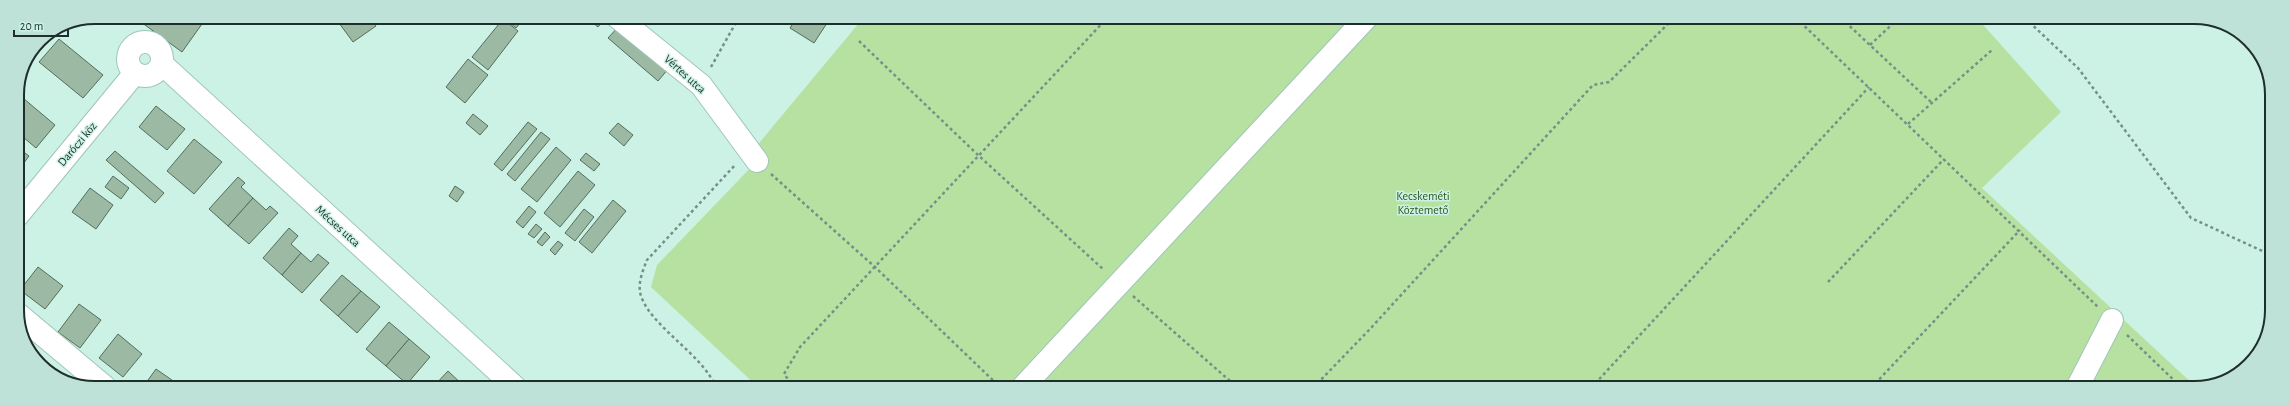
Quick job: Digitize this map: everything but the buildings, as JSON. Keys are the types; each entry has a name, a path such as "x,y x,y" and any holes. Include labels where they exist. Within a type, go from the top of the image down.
{"street":[{"name":"Vértes utca","path":"626,24 701,85 756,161"},
{"path":"1029,381 1361,24"},
{"name":"Mécses utca","path":"135,73 131,68 128,57 133,47 143,42 149,43 158,48 162,59 162,64 508,381"},
{"path":"135,73 147,76 153,74 162,64"},
{"name":"Daróczi köz","path":"24,208 135,73"},
{"path":"25,320 98,381"},
{"path":"2081,381 2112,320"}],"path":[{"path":"701,85 735,24"},
{"path":"790,381 784,374 789,362 800,347 1101,24"},
{"path":"1320,381 1370,329 1593,85 1609,82 1668,24"},
{"path":"1802,24 2020,230 2175,381"},
{"path":"1847,24 1932,103"},
{"path":"1870,45 1893,24"},
{"path":"2031,24 2078,68 2191,218 2265,252"},
{"path":"859,41 978,155 1120,284 1230,381"},
{"path":"1908,124 1992,50"},
{"path":"1598,381 1869,87"},
{"path":"1828,282 1945,159"},
{"path":"711,381 696,360 648,308 640,295 641,277 648,260 738,162 756,161 875,267 994,381"},
{"path":"1878,381 2020,230"}],"green space":[{"name":"Kecskeméti Köztemető","path":"858,24 1982,24 2061,112 1982,188 2190,381 752,381 651,287 657,265 757,161 755,148"}]}
